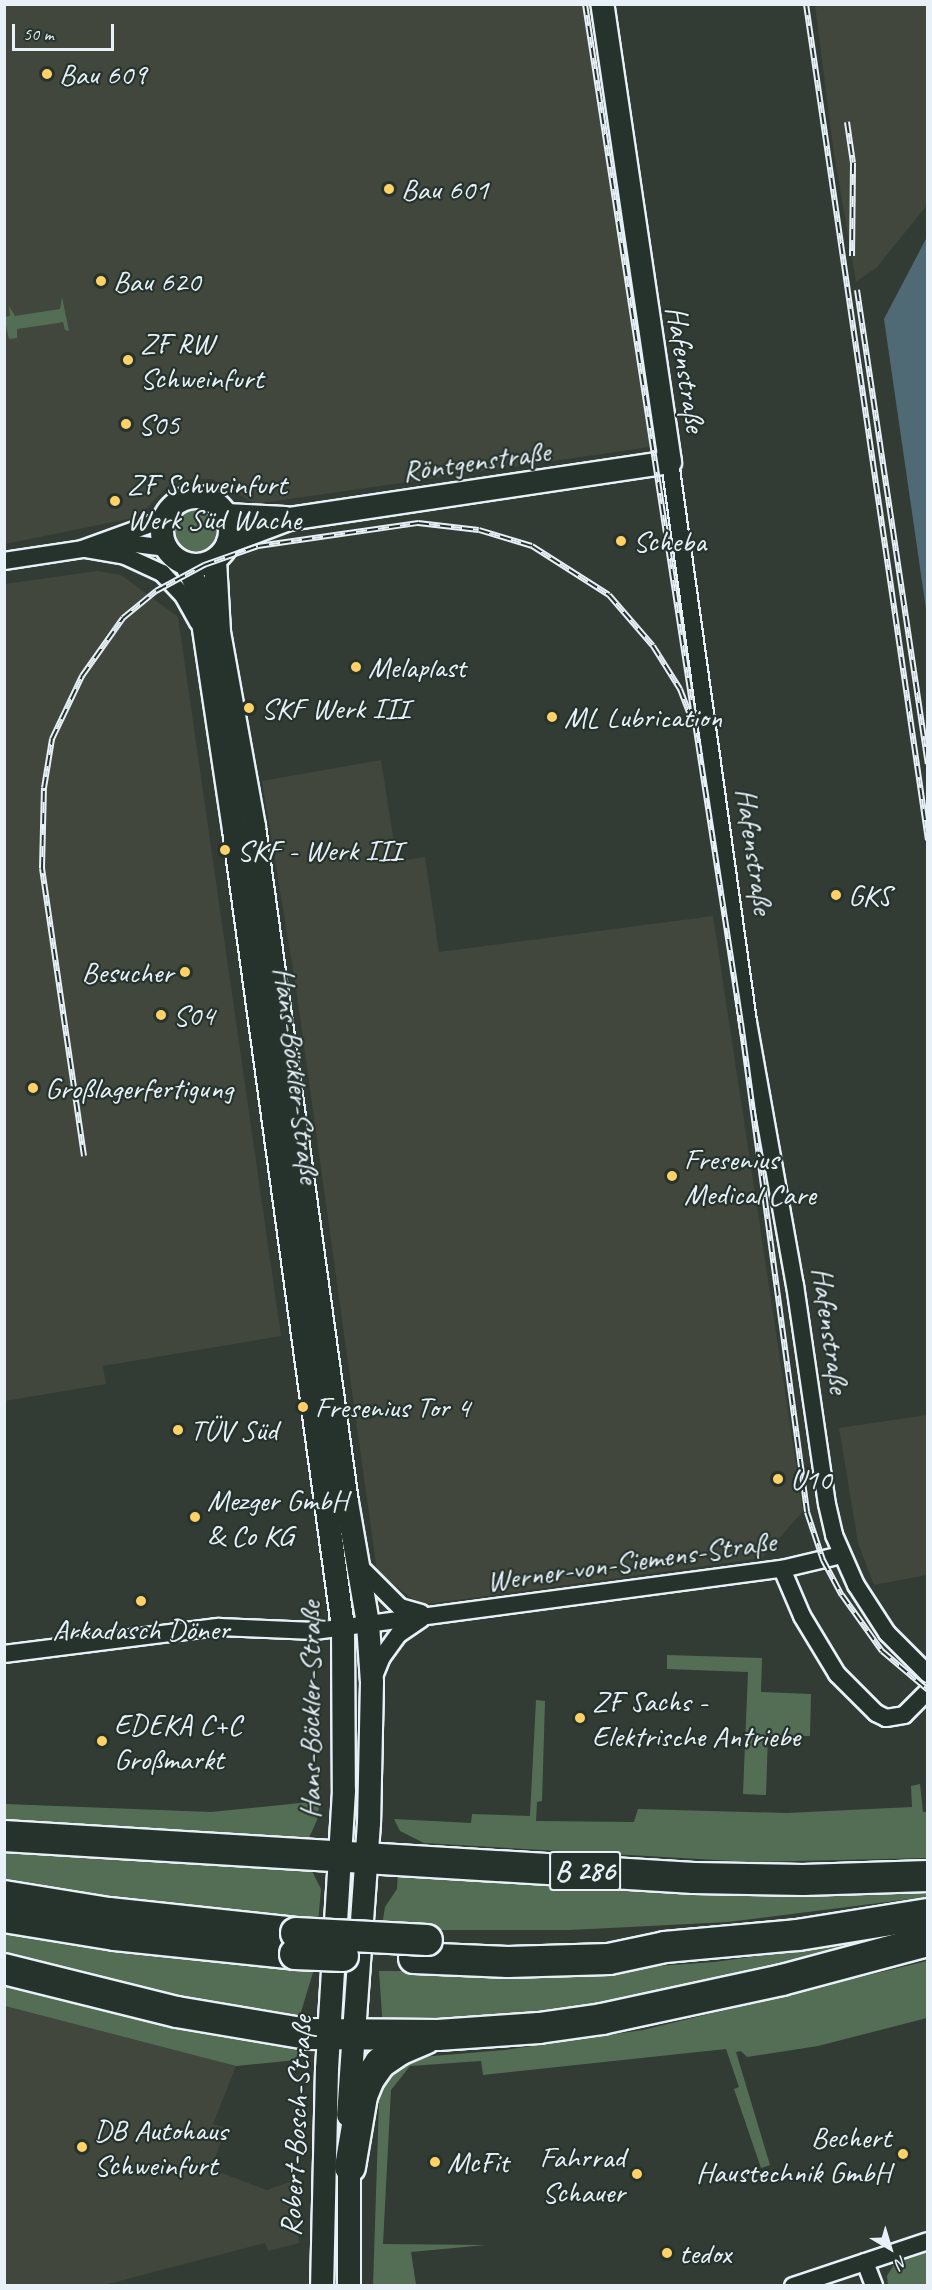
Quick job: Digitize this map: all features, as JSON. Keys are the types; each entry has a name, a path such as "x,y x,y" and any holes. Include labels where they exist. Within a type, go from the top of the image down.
{"highway":[{"path":"4,1836 354,1857"},
{"name":"B 286","path":"354,1857 694,1878 803,1880 927,1876"},
{"name":"B 286","path":"4,1896 295,1943"},
{"name":"B 286","path":"4,1917 114,1935 420,1949 607,1939 665,1947 798,1935 927,1914"},
{"path":"4,1969 177,2012 342,2035 438,2036 539,2028 602,2019 782,1980 927,1941"},
{"path":"350,2167 362,2096 380,2063 399,2050 438,2036"}],"street":[{"name":"Hafenstraße","path":"602,4 688,573 693,638 764,1128 795,1285 827,1504 841,1555 887,1633 927,1674"},
{"name":"Röntgenstraße","path":"226,515 289,519 670,462"},
{"path":"4,561 82,549 108,541 165,519 179,502 190,498 210,500 226,515 228,542 215,560 197,566 186,564 166,548 108,541"},
{"path":"165,519 166,548"},
{"name":"Röntgenstraße","path":"228,542 289,519"},
{"path":"82,549 125,556 162,573 184,597 203,634"},
{"name":"Hans-Böckler-Straße","path":"215,560 229,738 258,930 309,1223 343,1627 345,1736 354,1857 358,1978"},
{"name":"Hans-Böckler-Straße","path":"186,564 198,590 203,634 229,738"},
{"name":"Hans-Böckler-Straße","path":"258,930 286,1227 329,1449 359,1566 368,1624 372,1682 354,1857 335,1970"},
{"name":"Hans-Böckler-Straße","path":"286,1227 309,1223"},
{"name":"Werner-von-Siemens-Straße","path":"4,1654 219,1627 304,1631 343,1627 782,1569 841,1555"},
{"name":"Werner-von-Siemens-Straße","path":"359,1566 400,1607 428,1616"},
{"path":"782,1569 802,1616 837,1674 876,1713 886,1718 904,1715 927,1691"},
{"name":"Hans-Böckler-Straße","path":"372,1682 382,1657 399,1634 428,1616"},
{"name":"Robert-Bosch-Straße","path":"335,1970 348,2119 349,2286"},
{"name":"Robert-Bosch-Straße","path":"322,2286 342,2035 358,1978"},
{"path":"793,2286 927,2241"},
{"path":"865,2262 873,2286"}],"shaded area":[{"path":"4,5 591,5 657,446 255,504 212,479 191,479 169,485 138,517 5,544"},
{"path":"815,5 927,5 927,205 877,267 856,282 834,154"},
{"path":"97,571 121,575 178,617 281,1336 103,1366 106,1384 5,1401 5,584"},
{"path":"381,760 397,861 425,857 439,952 713,916 803,1511 762,1558 420,1605 377,1571 296,988 262,781"},
{"path":"927,1415 927,1575 874,1585 858,1543 839,1428"},
{"path":"4,2006 236,2066 213,2124 226,2128 211,2169 267,2190 295,2180 299,2243 268,2251 265,2243 104,2285 5,2285"}],"green space":[{"path":"62,297 69,331 65,330 63,322 17,329 17,338 9,339 4,317 10,316 9,306 15,316 60,309"},
{"path":"196,510 205,511 212,516 217,523 217,541 212,548 205,553 196,554 187,553 180,548 175,541 174,532 175,523 180,516 187,511"},
{"path":"667,1655 762,1658 761,1692 811,1694 810,1736 768,1735 766,1795 743,1794 748,1672 667,1669"},
{"path":"536,1700 545,1701 542,1801 537,1802 536,1821 634,1822 638,1809 787,1813 912,1807 911,1786 920,1784 923,1812 927,1812 927,1858 751,1862 424,1843 400,1831 394,1819 471,1823 472,1814 530,1816"},
{"path":"320,1801 317,1820 308,1840 5,1830 5,1804 211,1812"},
{"path":"4,1844 311,1869 321,1889 318,1923 5,1886"},
{"path":"398,1868 927,1886 927,1897 728,1922 570,1930 433,1930 382,1926 385,1907 397,1889"},
{"path":"4,1928 315,1966 297,2025 5,1961"},
{"path":"878,1939 614,2009 383,2030 379,1971 586,1971 715,1962"},
{"path":"927,1961 927,2018 818,2046 747,2057 741,2051 736,2052 770,2165 761,2168 734,2089 739,2087 726,2049 483,2075 481,2061 410,2066 391,2090 383,2244 486,2245 411,2252 416,2285 373,2286 379,2102 383,2085 399,2065 421,2057 505,2050 643,2030"},
{"path":"4,1976 300,2047 297,2060 236,2066 5,2006"},
{"path":"346,2069 343,2285 332,2286 336,2075"},
{"path":"927,2250 927,2285 888,2285 887,2276 895,2263"}],"water":[{"path":"927,237 927,616 884,319"}],"railway":[{"path":"585,4 741,1023 807,1512 823,1560 842,1595 882,1651 928,1690"},
{"path":"806,4 928,840"},
{"path":"847,122 853,163 852,256"},
{"path":"857,290 928,764"},
{"path":"84,1156 42,868 44,788 52,739 82,676 123,618 156,591 204,565 258,546 418,523 479,530 532,546 609,595 653,646 680,689 689,713"}],"place":[{"name":"Bau 609","path":"47,74"},
{"name":"Bau 601","path":"389,189"},
{"name":"Bau 620","path":"101,281"},
{"name":"ZF RW Schweinfurt","path":"128,360"},
{"name":"S05","path":"126,424"},
{"name":"ZF Schweinfurt Werk Süd Wache","path":"115,501"},
{"name":"Scheba","path":"621,541"},
{"name":"Melaplast","path":"356,667"},
{"name":"SKF Werk III","path":"249,708"},
{"name":"ML Lubrication","path":"552,717"},
{"name":"SKF - Werk III","path":"225,850"},
{"name":"GKS","path":"836,895"},
{"name":"Besucher","path":"185,972"},
{"name":"S04","path":"161,1015"},
{"name":"Großlagerfertigung","path":"33,1088"},
{"name":"Fresenius Medical Care","path":"672,1176"},
{"name":"Fresenius Tor 4","path":"303,1407"},
{"name":"TÜV Süd","path":"178,1430"},
{"name":"U10","path":"778,1479"},
{"name":"Mezger GmbH & Co KG","path":"195,1517"},
{"name":"Arkadasch Döner","path":"141,1601"},
{"name":"ZF Sachs - Elektrische Antriebe","path":"580,1718"},
{"name":"EDEKA C+C Großmarkt","path":"102,1741"},
{"name":"DB Autohaus Schweinfurt","path":"82,2147"},
{"name":"Bechert Haustechnik GmbH","path":"903,2154"},
{"name":"McFit","path":"435,2162"},
{"name":"Fahrrad Schauer","path":"637,2174"},
{"name":"tedox","path":"667,2253"}]}
